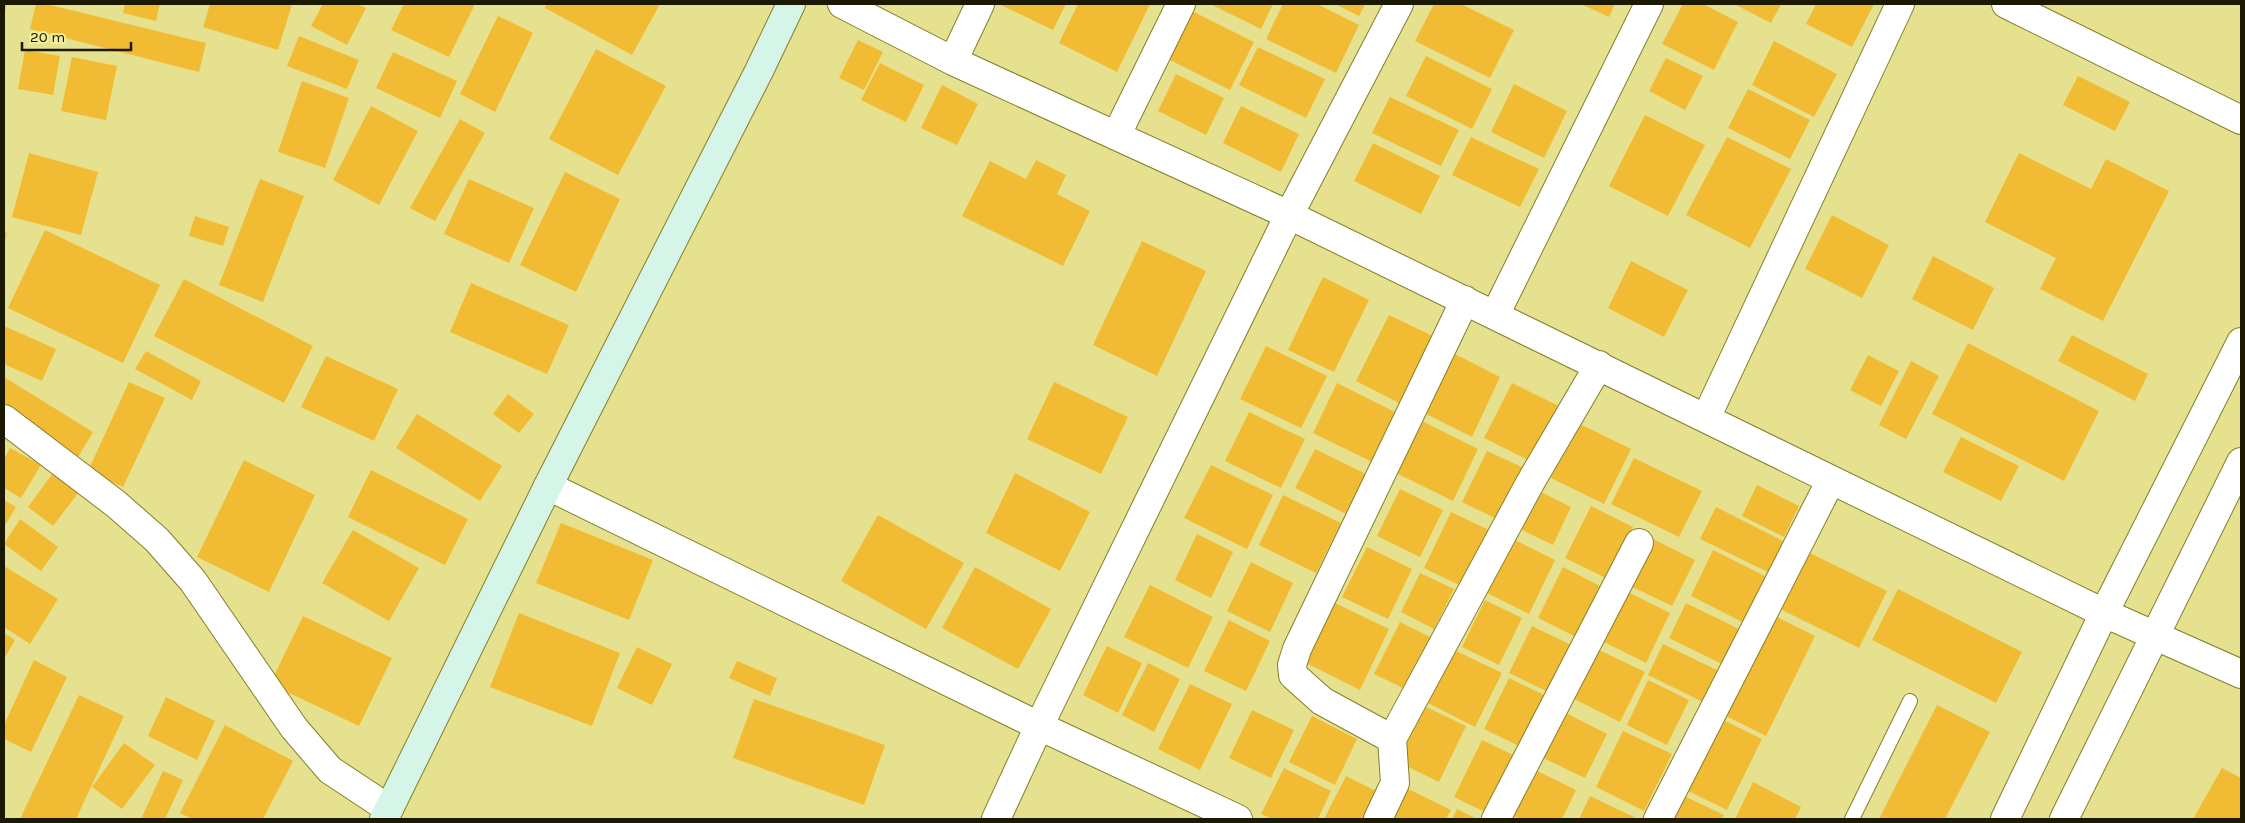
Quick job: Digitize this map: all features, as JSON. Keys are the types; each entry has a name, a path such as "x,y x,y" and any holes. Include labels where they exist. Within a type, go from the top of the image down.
{"street":[{"path":"4,419 116,504 157,540 193,581 294,728 330,770 386,814 548,486 759,71 791,4"},
{"path":"842,4 953,61 1289,215 2104,612 2241,674"},
{"path":"953,61 980,4"},
{"path":"1116,136 1181,4"},
{"path":"996,819 1039,726 1289,215 1399,4"},
{"path":"1495,315 1649,4"},
{"path":"1706,418 1900,4"},
{"path":"2006,4 2241,120"},
{"path":"1392,739 1322,701 1293,676 1292,665 1296,649 1340,555 1465,300"},
{"path":"2005,819 2104,612 2241,342"},
{"path":"1378,819 1395,783 1392,739 1530,483 1599,365"},
{"path":"2064,819 2241,462"},
{"path":"1658,819 1831,480"},
{"path":"548,486 1039,726 1238,819"},
{"path":"1496,819 1638,543"}],"lane":[{"path":"1852,819 1910,701"}],"building":[{"path":"4,4 7,4 4,15"},
{"path":"36,4 46,4 206,43 199,72 30,29"},
{"path":"125,4 160,4 156,21 123,13"},
{"path":"210,4 292,4 278,50 203,27"},
{"path":"323,4 357,4 366,8 347,45 311,26"},
{"path":"404,4 475,4 449,57 391,30"},
{"path":"547,4 660,4 632,55 545,8"},
{"path":"999,4 1066,4 1053,30"},
{"path":"1078,4 1150,4 1117,72 1059,43"},
{"path":"1210,4 1273,4 1261,29"},
{"path":"1283,4 1317,4 1359,25 1336,73 1266,39"},
{"path":"1335,4 1365,4 1359,16"},
{"path":"1434,4 1461,4 1514,30 1490,78 1415,41"},
{"path":"1581,4 1615,4 1609,17"},
{"path":"1683,4 1703,4 1738,22 1714,70 1662,44"},
{"path":"1734,4 1781,4 1771,23"},
{"path":"1816,4 1874,4 1852,47 1806,24"},
{"path":"1188,9 1254,42 1230,90 1164,57"},
{"path":"498,16 533,33 495,112 460,94"},
{"path":"299,36 359,60 347,89 287,66"},
{"path":"858,40 883,52 864,90 839,78"},
{"path":"1774,41 1837,74 1814,117 1752,85"},
{"path":"1258,47 1325,79 1306,118 1239,85"},
{"path":"596,49 666,86 618,175 549,139"},
{"path":"25,50 60,56 53,95 18,89"},
{"path":"393,52 457,81 440,118 376,88"},
{"path":"1426,56 1492,89 1472,129 1406,96"},
{"path":"72,57 117,66 106,120 61,111"},
{"path":"1666,58 1703,76 1685,110 1649,91"},
{"path":"880,63 924,85 906,122 861,100"},
{"path":"1176,74 1224,98 1206,135 1158,111"},
{"path":"2078,76 2130,102 2115,131 2063,105"},
{"path":"302,81 349,98 325,168 278,152"},
{"path":"1514,84 1567,111 1544,158 1491,132"},
{"path":"942,85 978,104 957,145 921,128"},
{"path":"1748,89 1810,120 1790,159 1728,128"},
{"path":"1390,97 1459,130 1441,166 1372,133"},
{"path":"371,106 418,131 379,205 333,180"},
{"path":"1241,106 1299,134 1281,172 1223,143"},
{"path":"1645,115 1705,145 1668,216 1609,186"},
{"path":"460,119 485,133 435,221 410,208"},
{"path":"1471,137 1539,169 1520,207 1452,175"},
{"path":"1727,137 1791,169 1750,248 1686,215"},
{"path":"1373,143 1440,176 1421,214 1354,181"},
{"path":"29,153 98,172 81,235 12,217"},
{"path":"2019,153 2091,189 2106,159 2169,191 2103,321 2040,289 2056,258 1985,222"},
{"path":"1036,160 1066,175 1057,194 1090,211 1063,266 962,216 990,161 1026,179"},
{"path":"565,172 620,199 576,292 520,265"},
{"path":"260,179 304,196 263,302 219,285"},
{"path":"469,179 534,208 509,263 444,234"},
{"path":"1832,215 1889,245 1862,298 1805,269"},
{"path":"195,216 229,227 223,246 189,236"},
{"path":"45,230 160,285 123,363 8,308"},
{"path":"4,232 7,233 4,244"},
{"path":"1142,241 1206,271 1157,376 1093,345"},
{"path":"1933,256 1994,288 1973,330 1912,299"},
{"path":"1631,261 1688,290 1664,337 1608,308"},
{"path":"1323,277 1369,300 1334,372 1288,350"},
{"path":"184,279 313,346 284,403 154,336"},
{"path":"471,283 569,325 547,374 450,332"},
{"path":"1389,315 1439,339 1407,407 1356,381"},
{"path":"4,326 56,349 42,381 4,364"},
{"path":"2072,335 2148,374 2135,401 2058,361"},
{"path":"1968,343 2099,411 2064,481 1932,414"},
{"path":"1266,346 1327,376 1301,428 1240,399"},
{"path":"146,351 201,381 192,400 135,369"},
{"path":"1449,351 1500,377 1472,437 1420,411"},
{"path":"1868,355 1899,371 1881,406 1850,390"},
{"path":"326,356 398,389 374,441 301,407"},
{"path":"1911,361 1939,376 1906,439 1879,425"},
{"path":"4,377 93,432 78,457 4,411"},
{"path":"129,382 165,398 123,487 88,471"},
{"path":"1054,382 1128,417 1101,474 1027,439"},
{"path":"1337,383 1397,413 1372,462 1313,433"},
{"path":"1512,383 1565,409 1538,465 1484,438"},
{"path":"508,394 534,414 519,433 493,414"},
{"path":"1249,412 1305,439 1281,488 1225,461"},
{"path":"417,414 502,466 480,501 396,448"},
{"path":"1420,420 1478,449 1453,501 1394,472"},
{"path":"1578,423 1631,449 1604,504 1551,478"},
{"path":"1961,437 2019,466 2001,501 1943,472"},
{"path":"10,448 41,465 21,498 4,488 4,459"},
{"path":"1315,449 1366,474 1346,514 1295,488"},
{"path":"1487,451 1524,468 1499,520 1462,502"},
{"path":"1634,458 1702,491 1679,537 1611,504"},
{"path":"244,460 315,495 269,592 197,557"},
{"path":"1211,465 1273,495 1247,549 1184,518"},
{"path":"371,470 468,519 445,565 348,517"},
{"path":"53,473 79,492 53,526 28,507"},
{"path":"1015,473 1090,512 1060,571 986,533"},
{"path":"1757,485 1799,506 1784,537 1742,516"},
{"path":"1400,489 1443,510 1420,557 1377,536"},
{"path":"1535,489 1571,507 1553,545 1516,527"},
{"path":"1283,495 1341,523 1316,573 1259,545"},
{"path":"4,500 16,507 4,527"},
{"path":"1591,506 1633,527 1608,579 1565,558"},
{"path":"1716,507 1787,543 1772,574 1700,539"},
{"path":"1451,512 1489,530 1461,586 1424,568"},
{"path":"878,515 964,563 926,629 841,581"},
{"path":"20,519 58,547 41,571 4,544"},
{"path":"561,523 653,560 629,620 536,583"},
{"path":"353,530 419,568 389,621 322,583"},
{"path":"1197,534 1233,552 1211,598 1175,580"},
{"path":"1507,536 1555,560 1529,614 1481,590"},
{"path":"1651,538 1695,560 1672,606 1628,585"},
{"path":"1367,547 1412,569 1388,619 1342,597"},
{"path":"1713,550 1773,580 1750,626 1691,596"},
{"path":"1804,550 1887,591 1859,648 1776,607"},
{"path":"1251,562 1293,583 1270,632 1227,611"},
{"path":"4,566 58,599 30,644 4,627"},
{"path":"975,567 1051,609 1018,669 942,628"},
{"path":"1563,567 1602,587 1578,638 1538,618"},
{"path":"1420,573 1454,589 1434,629 1401,612"},
{"path":"1150,585 1213,617 1188,668 1124,637"},
{"path":"1898,589 2022,652 1996,703 1872,640"},
{"path":"1628,592 1670,613 1646,663 1604,642"},
{"path":"1485,600 1522,618 1499,665 1462,647"},
{"path":"1335,603 1389,629 1360,690 1306,663"},
{"path":"1686,603 1741,630 1724,665 1669,638"},
{"path":"519,613 620,653 592,726 490,687"},
{"path":"1771,614 1815,636 1766,736 1722,714"},
{"path":"303,616 392,658 359,726 270,684"},
{"path":"1229,620 1270,641 1246,691 1204,671"},
{"path":"1400,622 1434,639 1409,691 1374,674"},
{"path":"1532,626 1573,646 1550,693 1509,673"},
{"path":"4,633 15,640 4,659"},
{"path":"1663,644 1725,674 1709,705 1648,675"},
{"path":"1107,646 1142,663 1118,713 1083,695"},
{"path":"637,647 672,664 652,705 617,688"},
{"path":"1450,648 1502,673 1475,727 1424,701"},
{"path":"1595,648 1645,672 1620,722 1570,697"},
{"path":"34,660 67,677 31,752 4,739 4,725"},
{"path":"737,661 777,678 770,696 729,678"},
{"path":"1148,663 1180,679 1154,732 1122,715"},
{"path":"1509,678 1548,697 1523,748 1484,729"},
{"path":"1648,680 1689,700 1667,745 1627,725"},
{"path":"1190,684 1232,704 1200,770 1158,749"},
{"path":"79,695 124,716 76,819 20,819"},
{"path":"166,697 215,721 197,760 148,736"},
{"path":"754,699 885,745 864,805 733,758"},
{"path":"1937,705 1990,732 1945,819 1879,819"},
{"path":"1424,706 1466,726 1439,782 1398,762"},
{"path":"1252,710 1294,730 1271,778 1229,758"},
{"path":"1564,712 1607,734 1585,778 1543,758"},
{"path":"1312,716 1357,739 1335,785 1289,762"},
{"path":"1717,717 1762,739 1727,810 1682,788"},
{"path":"225,725 293,761 263,819 192,819 180,813"},
{"path":"1623,731 1672,754 1644,811 1596,787"},
{"path":"1482,740 1515,756 1487,813 1454,797"},
{"path":"124,743 155,765 122,809 92,787"},
{"path":"1284,768 1331,791 1318,819 1272,819 1261,814"},
{"path":"1531,768 1576,790 1562,819 1520,819 1509,814"},
{"path":"2222,768 2241,778 2241,819 2193,819"},
{"path":"163,771 183,780 165,819 141,819"},
{"path":"1346,776 1378,792 1365,819 1324,819"},
{"path":"1753,782 1801,807 1795,819 1735,819"},
{"path":"1406,788 1451,810 1446,819 1390,819"},
{"path":"1682,795 1724,815 1722,819 1670,819"},
{"path":"1590,796 1638,819 1579,819"},
{"path":"1457,809 1477,819 1452,819"}]}
